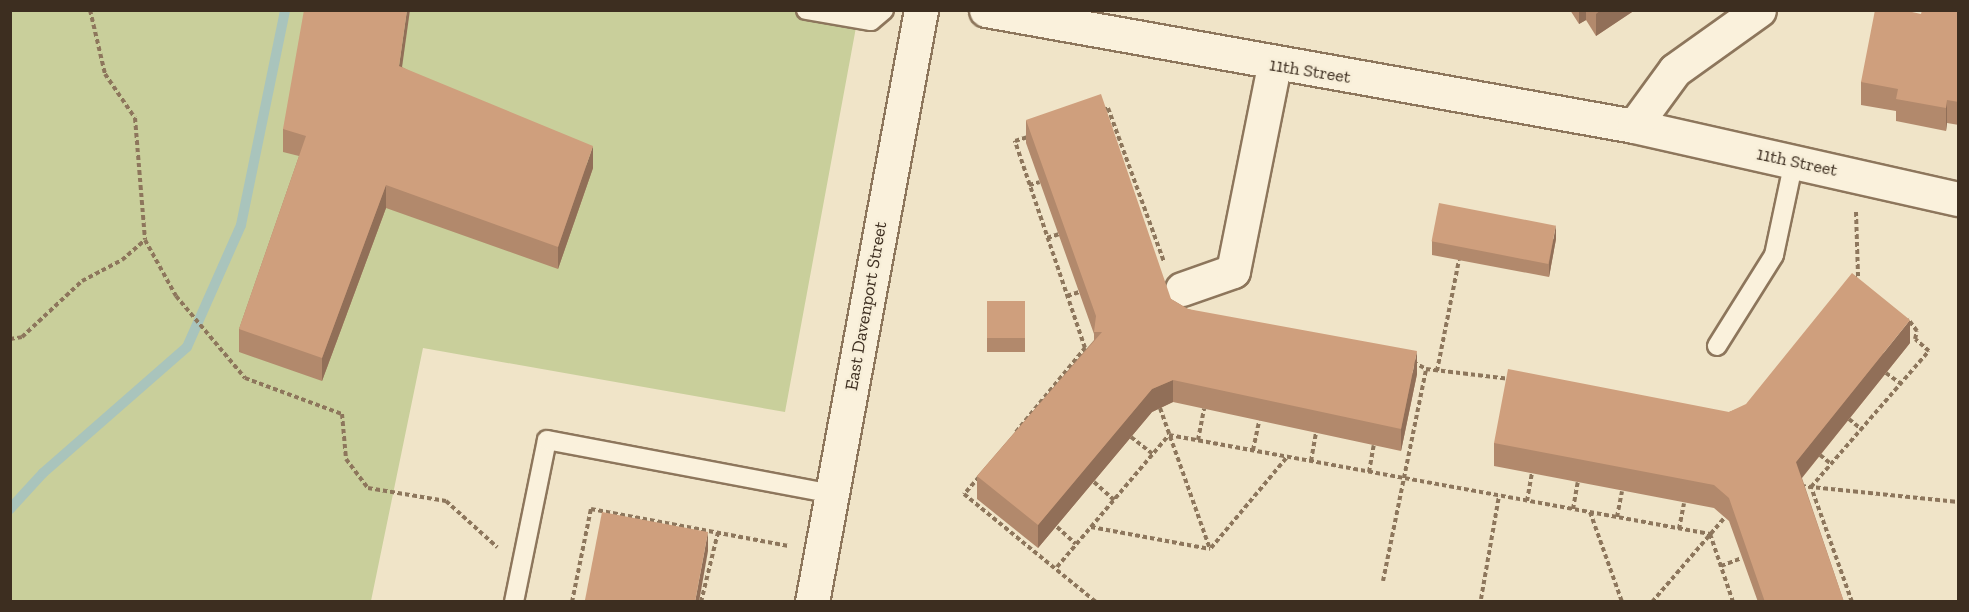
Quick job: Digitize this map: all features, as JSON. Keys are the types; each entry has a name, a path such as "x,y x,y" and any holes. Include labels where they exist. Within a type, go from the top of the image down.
{"street":[{"name":"East Davenport Street","path":"812,602 921,10"},
{"name":"11th Street","path":"986,10 1274,65 1634,126 1959,199"},
{"path":"1634,126 1675,70 1759,10"},
{"path":"1174,278 1233,271 1274,65"}],"lane":[{"path":"806,10 872,21 884,10"},
{"path":"1717,346 1774,255 1794,161"},
{"path":"514,602 547,440 832,494"}],"path":[{"path":"90,10 105,74 135,118 145,240 176,296 244,378 342,414 346,459 368,488 446,501 504,554"},
{"path":"1098,112 1108,108 1162,258 1174,278"},
{"path":"1035,134 1015,141 1085,348"},
{"path":"1114,152 1122,149"},
{"path":"1851,285 1858,277 1856,175"},
{"path":"1029,185 1040,182"},
{"path":"1132,207 1142,203"},
{"path":"1047,238 1059,234"},
{"path":"10,339 22,337 82,281 122,260 145,240"},
{"path":"1156,260 1162,258"},
{"path":"1437,371 1459,260"},
{"path":"1858,277 1867,285"},
{"path":"1067,296 1079,292"},
{"path":"1811,487 1929,351 1915,339 1917,331 1903,315"},
{"path":"1085,348 1095,350"},
{"path":"1010,438 1085,348"},
{"path":"1407,361 1437,371 1517,380"},
{"path":"1383,581 1426,369"},
{"path":"1886,373 1901,384"},
{"path":"1060,378 1066,383"},
{"path":"1160,408 1210,549"},
{"path":"1198,440 1204,409"},
{"path":"1849,419 1862,429"},
{"path":"1024,421 1029,426"},
{"path":"1253,450 1259,421"},
{"path":"1311,461 1316,433"},
{"path":"1169,435 1710,534"},
{"path":"1057,567 1169,435"},
{"path":"1131,437 1153,454"},
{"path":"1369,472 1374,445"},
{"path":"1820,455 1831,464"},
{"path":"1210,549 1287,456"},
{"path":"988,477 983,472 964,494 1096,602"},
{"path":"1527,501 1532,473"},
{"path":"1574,509 1578,482"},
{"path":"1094,483 1114,500"},
{"path":"1799,486 1959,502"},
{"path":"1811,487 1852,602"},
{"path":"1617,517 1622,490"},
{"path":"1481,598 1499,496"},
{"path":"1679,529 1684,503"},
{"path":"572,602 591,509 821,552"},
{"path":"1590,512 1622,602"},
{"path":"1652,602 1725,517"},
{"path":"1818,528 1825,525"},
{"path":"1057,527 1076,544"},
{"path":"1091,527 1210,549"},
{"path":"701,602 718,532"},
{"path":"1710,534 1733,602"},
{"path":"1721,566 1742,558"},
{"path":"1840,589 1847,586"}],"green space":[{"path":"11,11 859,11 785,412 423,348 371,601 11,601"}],"building":[{"path":"304,10 407,10 399,66 593,146 558,247 386,185 322,358 239,329 306,136 283,129"},
{"path":"1875,10 1903,10 1921,14 1922,10 1959,10 1959,102 1947,100 1946,108 1896,99 1898,89 1861,82"},
{"path":"1101,94 1171,299 1188,309 1417,351 1401,429 1173,380 1152,389 1038,525 977,476 1102,332 1094,332 1096,316 1026,120"},
{"path":"1439,203 1556,226 1548,264 1432,241"},
{"path":"1852,273 1910,320 1796,462 1844,602 1765,602 1729,498 1714,485 1494,443 1508,369 1729,412 1746,404"},
{"path":"987,301 1025,301 1025,338 987,338"},
{"path":"602,512 708,532 695,602 593,602 585,600"}],"waterway":[{"path":"10,509 43,473 187,347 241,225 285,10"}]}
